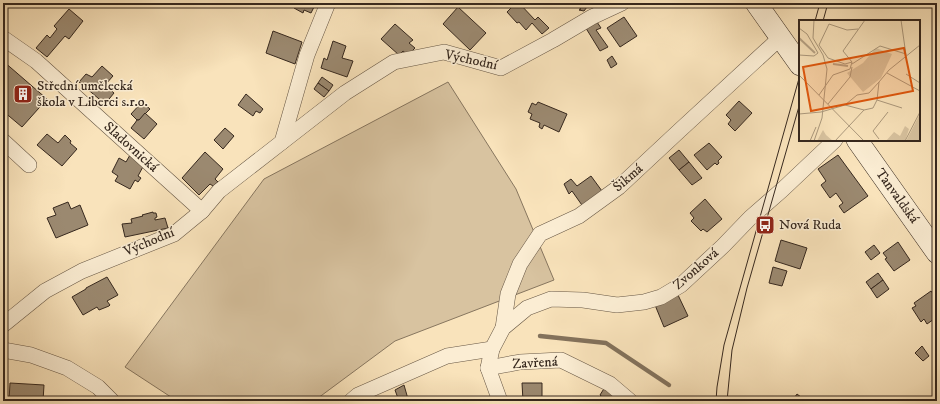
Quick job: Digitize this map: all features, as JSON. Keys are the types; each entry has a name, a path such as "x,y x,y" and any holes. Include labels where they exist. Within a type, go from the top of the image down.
{"main road":[{"path":"756,3 799,65"},
{"name":"Tanvaldská","path":"857,141 937,253"}],"street":[{"path":"282,142 307,55 328,3"},
{"name":"Východní","path":"3,325 45,292 82,271 174,234 202,211 219,191 345,93 394,62 444,52 501,68 592,17 622,3"},
{"name":"Sladovnická","path":"3,38 36,61 202,211"},
{"name":"Šikmá","path":"503,328 508,294 520,264 540,234 579,216 619,187 780,38"},
{"path":"3,141 29,165"},
{"name":"Zvonková","path":"488,368 492,350 503,328 527,308 551,299 583,300 617,305 644,302 660,297 681,285 723,246 750,218 834,141"},
{"path":"3,350 31,355 67,368 98,387 112,401"},
{"path":"351,401 358,395 446,356 492,350"},
{"name":"Zavřená","path":"488,368 520,362 561,360 610,384 630,401"},
{"path":"488,368 500,401"}],"shaded area":[{"path":"448,82 516,189 554,280 395,341 314,401 177,401 125,367 264,179"}],"building":[{"path":"289,3 316,3 311,13 304,10 303,13 294,8 295,5"},
{"path":"516,3 519,3 535,20 538,17 549,28 542,34 532,23 526,30 507,12"},
{"path":"573,3 590,3 584,11 579,10 581,9"},
{"path":"932,3 931,7 880,4"},
{"path":"458,7 486,33 470,50 443,24"},
{"path":"69,9 83,21 69,39 65,36 47,57 36,48 47,35 50,38 57,29 54,26"},
{"path":"624,17 637,36 620,47 607,28"},
{"path":"595,19 601,28 596,30 608,47 600,51 584,25"},
{"path":"395,24 413,40 409,43 415,48 408,55 403,51 399,55 381,39"},
{"path":"273,31 302,42 295,64 266,53"},
{"path":"333,41 346,46 342,58 353,61 347,77 321,68 324,58 327,60"},
{"path":"612,56 617,64 611,68 607,60"},
{"name":"Střední umělecká škola v Liberci s.r.o.","path":"3,61 47,99 22,127 3,111 3,97 5,95 3,94"},
{"path":"102,66 113,76 105,85 114,93 105,104 79,82 86,74 92,77"},
{"path":"322,77 333,85 329,91 318,83"},
{"path":"318,83 329,91 324,97 314,89"},
{"path":"246,94 263,109 260,113 256,111 253,116 238,105"},
{"path":"739,101 752,113 735,131 728,124 731,120 726,115"},
{"path":"142,102 150,109 139,120 137,120 131,114"},
{"path":"538,102 567,114 559,132 544,125 542,129 539,127 540,123 530,119 532,114 528,112 532,103 536,105"},
{"path":"145,113 157,124 144,139 131,128"},
{"path":"225,128 234,136 223,149 214,140"},
{"path":"47,134 58,143 65,135 71,141 70,143 77,149 62,166 37,145"},
{"path":"709,143 722,157 718,161 719,163 717,165 715,163 707,170 694,155"},
{"path":"679,150 689,162 679,170 669,158"},
{"path":"205,152 223,169 215,179 218,182 213,186 210,184 199,195 182,178"},
{"path":"130,155 145,163 138,176 141,178 138,182 135,180 130,189 115,181 118,176 112,172 119,158 126,162"},
{"path":"838,155 868,196 844,213 839,206 843,203 836,193 830,198 821,185 826,181 818,169"},
{"path":"689,162 702,178 692,185 679,170"},
{"path":"591,176 602,191 584,208 572,191 569,194 564,184 571,179 577,186"},
{"path":"705,199 722,219 707,232 703,229 701,231 691,221 694,218 690,213"},
{"path":"68,202 71,209 80,205 88,225 56,238 47,218 56,215 53,208"},
{"path":"153,212 156,213 157,217 155,220 165,218 168,228 125,237 122,224 132,223 131,219"},
{"path":"781,240 807,248 800,269 775,261"},
{"path":"898,242 910,260 894,271 885,259 887,258 883,253"},
{"path":"874,245 880,253 871,260 865,252"},
{"path":"773,267 787,271 782,286 769,283"},
{"path":"878,273 883,280 871,289 866,282"},
{"path":"107,277 118,295 107,301 110,305 109,306 99,310 97,307 83,315 72,297"},
{"path":"883,280 889,289 877,298 871,289"},
{"path":"931,291 937,299 937,317 927,324 924,319 921,322 912,308 916,306 914,303"},
{"path":"678,295 688,316 664,327 655,305"},
{"path":"922,346 929,356 923,361 915,353"},
{"path":"10,383 44,385 43,401 9,401"},
{"path":"522,383 542,383 542,401 523,401"},
{"path":"404,385 408,399 399,401 395,390"},
{"path":"605,387 623,401 607,401 600,395"},
{"path":"797,394 806,401 792,401"}],"waterway":[{"path":"540,336 606,343 669,385"}],"tram line":[{"path":"815,20 820,3"},
{"path":"823,20 828,3"},
{"path":"716,401 724,345 799,79"},
{"path":"727,401 732,350 747,288 799,106"}],"place":[{"name":"Střední umělecká škola v Liberci s.r.o.","path":"23,94"},
{"name":"Nová Ruda","path":"765,225"}]}
